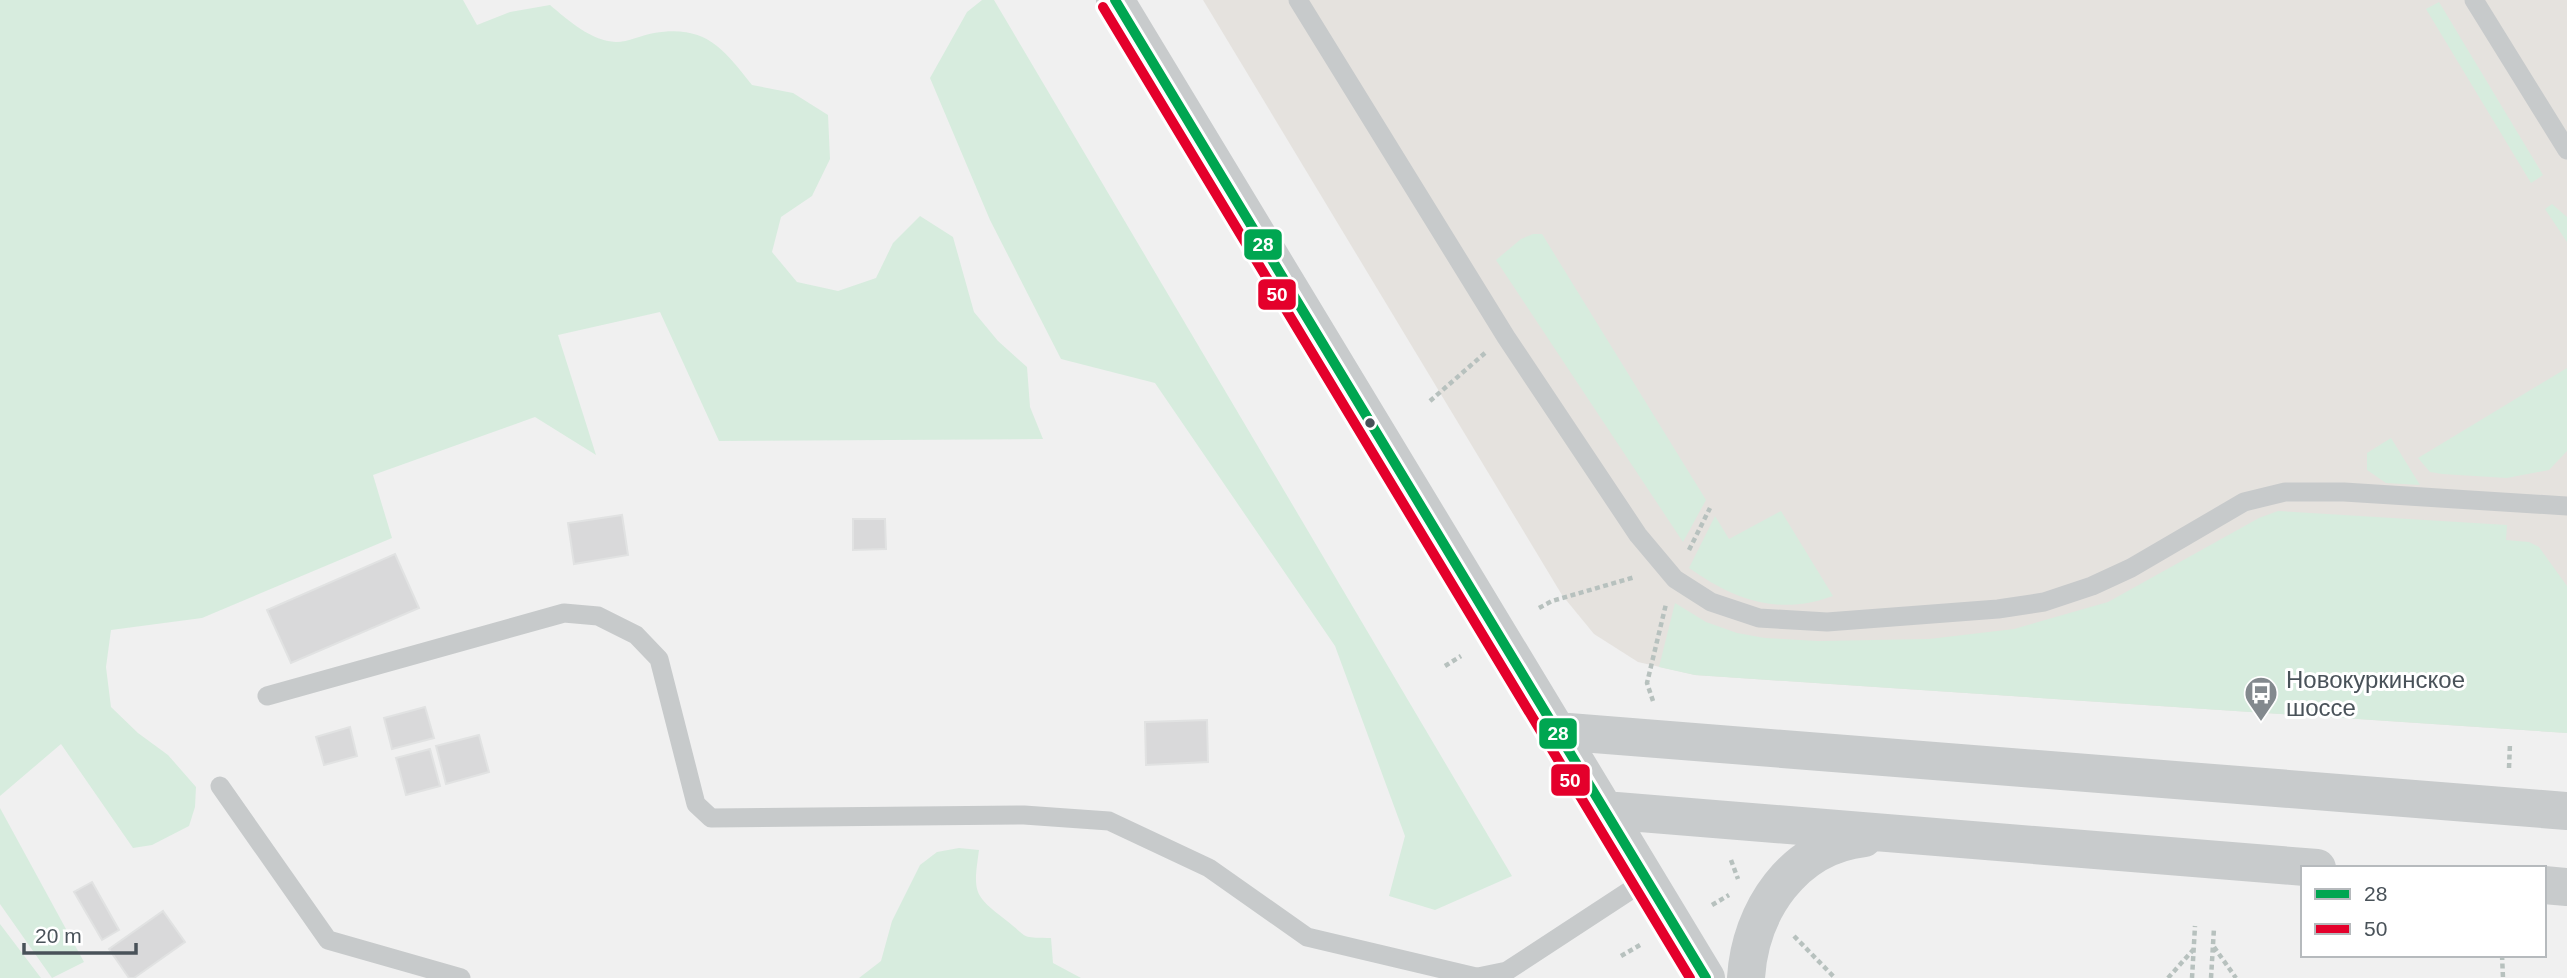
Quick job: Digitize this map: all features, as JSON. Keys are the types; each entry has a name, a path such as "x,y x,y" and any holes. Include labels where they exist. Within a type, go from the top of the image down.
{"main road":[{"path":"1115,0 1706,978"},
{"path":"1556,731 2567,811"},
{"path":"1604,810 2301,867"},
{"path":"1746,978 1751,941 1763,908 1792,872 1835,845 1891,835"},
{"path":"2546,885 2567,887"}],"lane":[{"path":"1298,0 1506,337 1638,534 1675,579 1711,602 1759,618 1827,622 2044,602 2092,586 2132,568 2244,502 2285,492 2344,492 2567,506"},
{"path":"2474,0 2567,150"},
{"path":"267,696 564,613 598,616 636,635 659,659 696,804 711,818 1024,815 1109,821 1209,868 1307,937 1474,978 1507,971 1646,880"},
{"path":"220,786 328,940 461,978"}],"path":[{"path":"1430,401 1487,351"},
{"path":"1685,558 1710,508"},
{"path":"1539,608 1552,601 1666,568"},
{"path":"1654,705 1647,683 1667,598"},
{"path":"1445,666 1461,656"},
{"path":"2509,769 2510,743"},
{"path":"2192,978 2195,926"},
{"path":"2211,978 2214,928"},
{"path":"1803,944 1835,978"},
{"path":"1621,956 1640,945"},
{"path":"2213,945 2236,978"},
{"path":"2168,978 2194,949"},
{"path":"2502,957 2503,978"}],"shaded area":[{"path":"1203,0 2567,0 2567,733 1695,675 1638,662 1594,634 1562,595"}],"green space":[{"path":"0,0 463,0 477,25 510,12 550,5 580,29 607,41 621,42 672,31 700,36 721,50 752,85 793,93 828,115 830,159 812,196 781,217 772,252 797,282 838,291 876,278 893,243 920,216 953,237 974,312 998,341 1027,367 1030,407 1043,439 719,441 660,312 558,335 596,455 535,417 373,475 392,538 202,618 111,630 106,667 111,707 138,733 168,755 196,787 195,807 189,826 152,845 133,848 61,744 0,796"},
{"path":"982,0 994,0 1512,876 1435,910 1389,896 1405,836 1335,646 1155,383 1061,359 990,220 930,78 967,12"},
{"path":"2439,2 2543,175 2531,183 2426,9"},
{"path":"2552,204 2567,217 2567,242 2545,209"},
{"path":"1542,234 1706,500 1683,542 1496,260 1521,239"},
{"path":"2567,368 2567,451 2549,470 2507,478 2442,474 2430,472 2418,458"},
{"path":"2391,438 2420,485 2386,483 2367,470 2367,453"},
{"path":"1781,511 1833,596 1794,605 1758,601 1723,589 1689,568 1715,516 1729,539"},
{"path":"2278,511 2507,525 2506,540 2529,542 2539,547 2567,586 2567,733 1695,675 1659,667 1675,603 1706,622 1737,633 1765,638 1818,641 1929,639 2014,629 2108,602 2259,518"},
{"path":"0,808 84,962 52,978 0,904"},
{"path":"959,848 979,850 976,885 987,905 1026,936 1051,938 1053,963 1081,978 859,978 881,961 892,921 920,865 937,852"},
{"path":"0,924 41,978 0,978"}],"building":[{"path":"622,515 628,555 574,564 568,523"},
{"path":"853,519 885,519 886,549 853,550"},
{"path":"395,554 419,608 291,663 267,610"},
{"path":"425,707 434,738 392,749 384,718"},
{"path":"1207,720 1208,762 1146,765 1145,722"},
{"path":"350,727 357,756 324,765 316,737"},
{"path":"479,735 489,772 446,784 436,746"},
{"path":"430,749 440,786 406,795 396,758"},
{"path":"92,882 119,930 102,940 74,892"},
{"path":"163,911 185,942 134,978 129,978 109,949"}],"transit line":[{"name":"28","path":"1115,0 1706,978"},
{"name":"50","path":"1103,7 1690,978"}],"place":[{"name":"Новокуркинское шоссе","path":"2261,723"}]}
